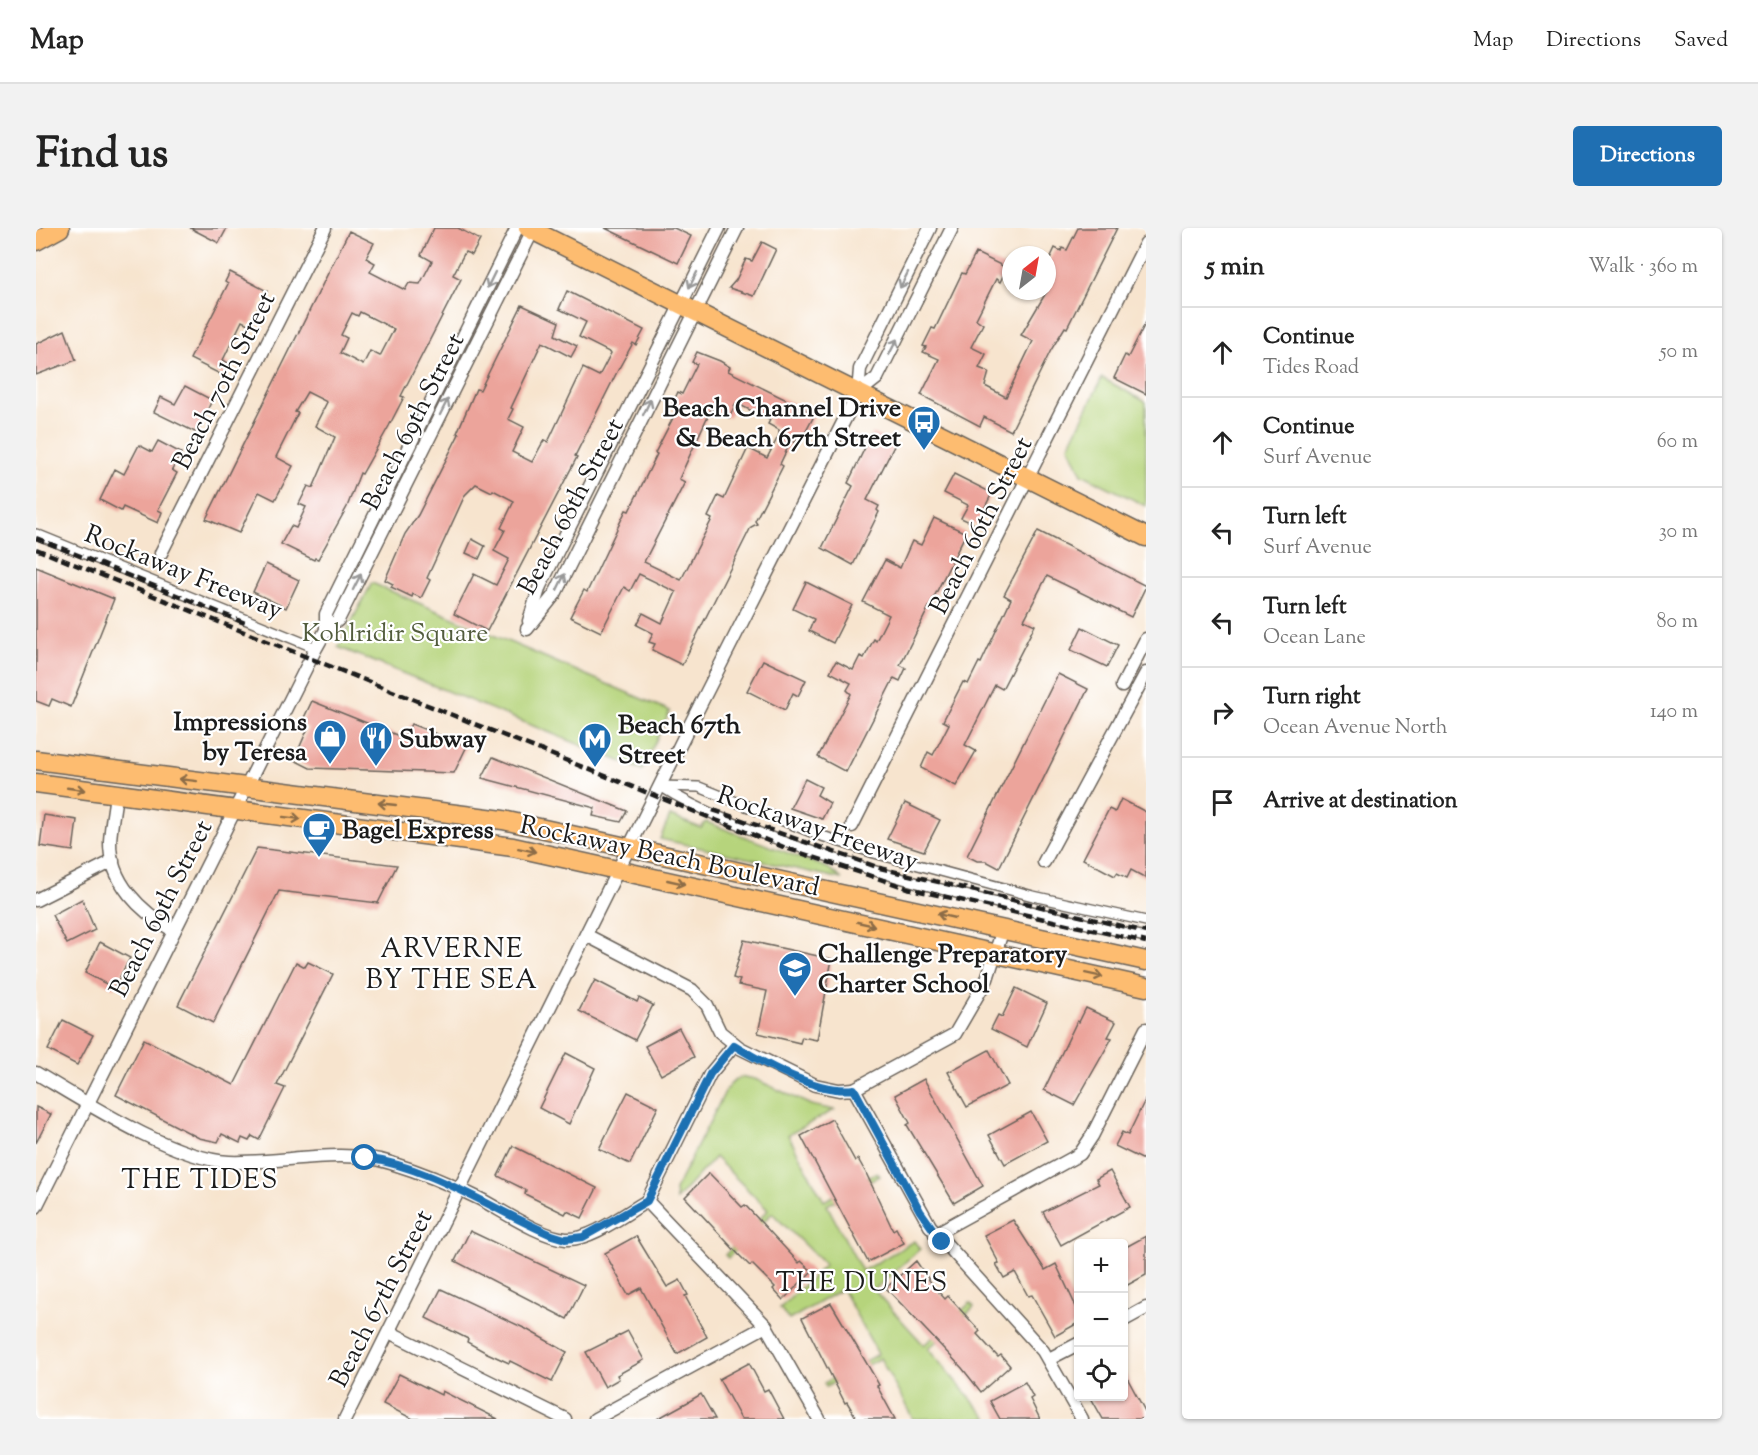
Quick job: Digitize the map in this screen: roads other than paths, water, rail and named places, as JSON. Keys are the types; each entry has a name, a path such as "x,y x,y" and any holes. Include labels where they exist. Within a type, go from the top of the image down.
{"main road":[{"path":"36,241 60,228"},
{"path":"528,229 1146,537"},
{"name":"Rockaway Beach Boulevard","path":"36,760 503,819 1146,961"},
{"name":"Rockaway Beach Boulevard","path":"36,783 513,847 1146,987"},
{"path":"436,835 441,810"}],"street":[{"name":"Beach 70th Street","path":"161,553 326,228"},
{"name":"Beach 68th Street","path":"719,228 688,308 555,594 527,630 540,586 688,308 737,228"},
{"name":"Beach 67th Street","path":"345,1419 858,393 860,369 930,228"},
{"name":"Beach 67th Street","path":"858,393 877,378 952,228"},
{"name":"Beach 69th Street","path":"36,1207 316,648 326,630 338,620 528,229"},
{"name":"Beach 66th Street","path":"852,826 1146,243"},
{"name":"Rockaway Freeway","path":"36,534 316,648"},
{"path":"1122,686 1146,639"},
{"path":"1044,862 1146,673"},
{"name":"Rockaway Freeway","path":"660,786 699,787 816,834 874,853 1033,896 1146,921"},
{"name":"Rockaway Freeway","path":"660,786 691,806 865,869 989,902 1146,937"},
{"path":"116,795 110,840 112,861 120,879 136,903 150,917 174,931"},
{"path":"36,900 112,861"},
{"path":"586,935 692,990 707,1005 720,1032 734,1045 814,1085 840,1090 854,1089 955,1034 984,986 1003,929"},
{"path":"935,1234 1080,1154 1092,1136 1146,1029"},
{"path":"36,1073 162,1142 202,1158 249,1162 341,1156 365,1158 401,1166 565,1239 588,1234 647,1201 710,1074 734,1045"},
{"path":"854,1089 935,1234 1049,1359 1082,1419"},
{"path":"647,1201 766,1326 819,1419"},
{"path":"1128,1318 1146,1308"},
{"path":"595,1419 766,1326"},
{"path":"388,1332 565,1419"},
{"path":"1049,1359 1074,1346"}],"railway":[{"path":"36,538 245,623"},
{"path":"36,549 786,848 907,888 1146,942"},
{"path":"713,810 880,868 1146,932"}],"place":[{"name":"Beach Channel Drive & Beach 67th Street","path":"924,451"},
{"name":"Impressions by Teresa","path":"330,765"},
{"name":"Subway","path":"376,767"},
{"name":"Beach 67th Street","path":"595,768"},
{"name":"Bagel Express","path":"319,858"},
{"name":"Challenge Preparatory Charter School","path":"795,997"}],"district":[{"name":"ARVERNE BY THE SEA","path":"452,964"},
{"name":"THE TIDES","path":"200,1179"},
{"name":"THE DUNES","path":"862,1282"}],"park label":[{"name":"Kohlridir Square","path":"395,632"}]}
